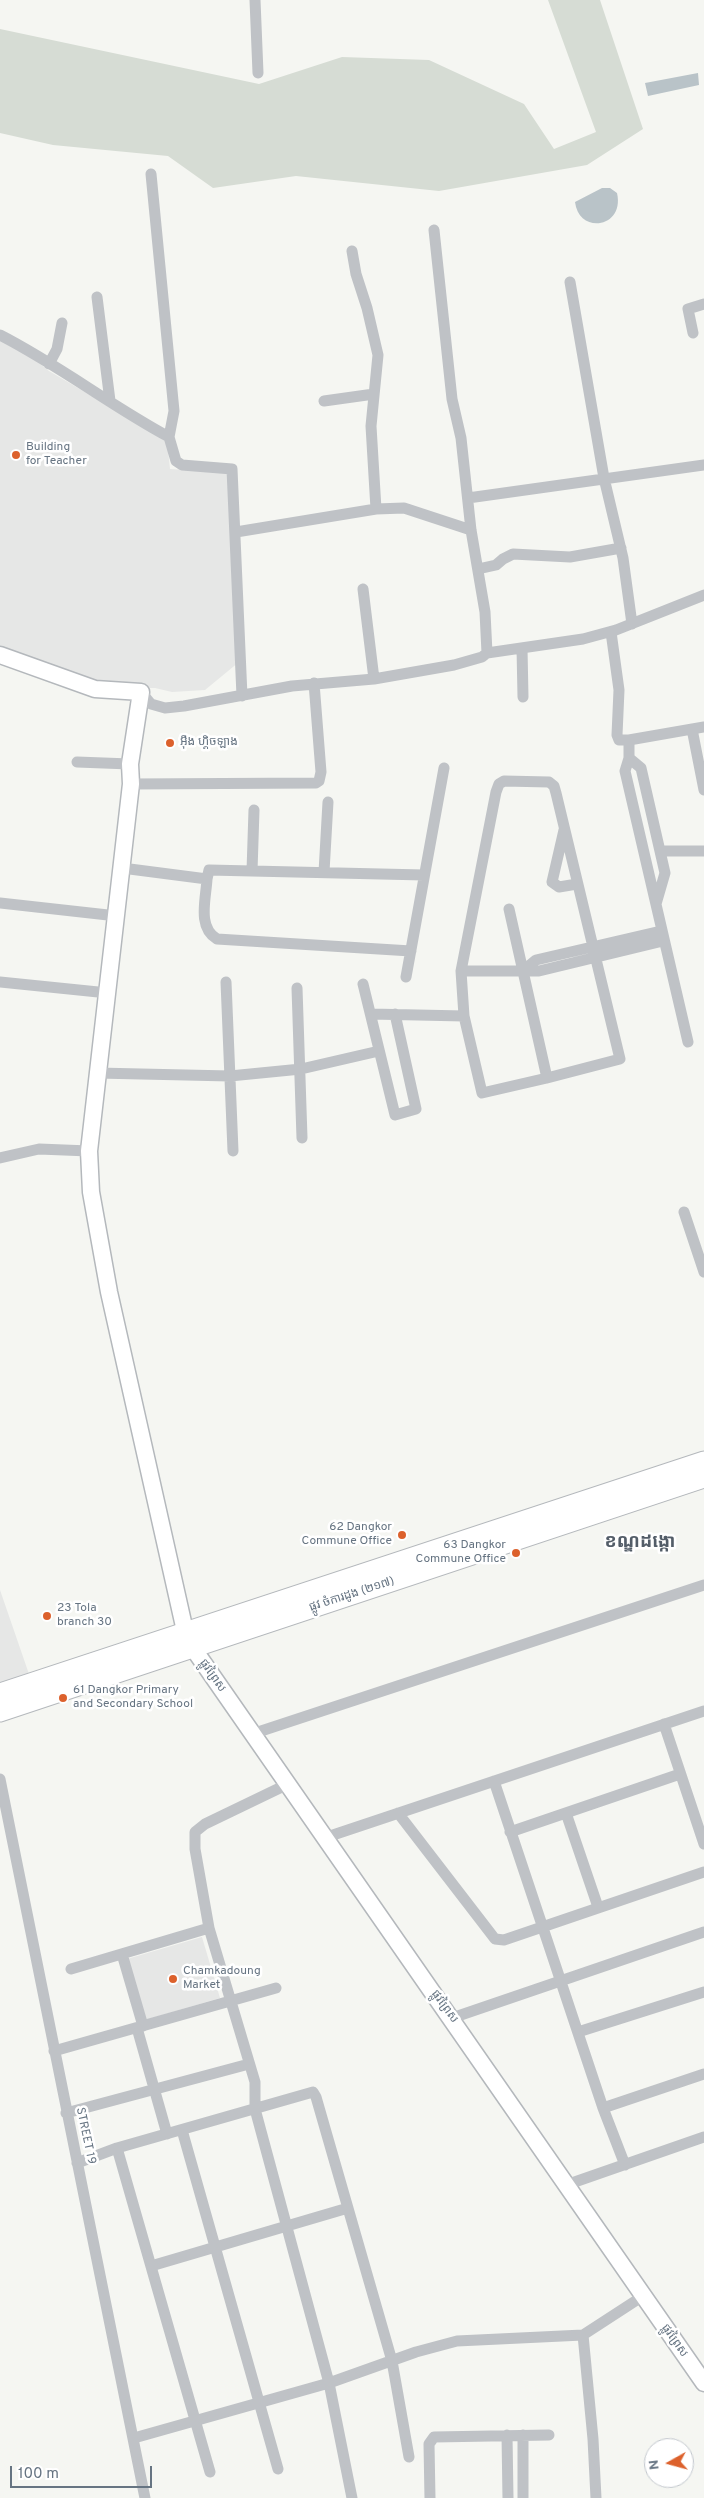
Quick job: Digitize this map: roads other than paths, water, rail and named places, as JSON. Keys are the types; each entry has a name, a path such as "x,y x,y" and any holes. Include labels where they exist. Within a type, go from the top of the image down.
{"main road":[{"name":"ផ្លូវ ចំការដូង (២១៧)","path":"0,1712 189,1640 704,1461"},
{"name":"ផ្លូវ ចំការដូង (២១៧)","path":"0,1693 189,1640 704,1478"}],"street":[{"path":"255,0 258,73"},
{"path":"151,174 174,411 169,437 176,461 182,465 232,469 242,696"},
{"path":"434,230 451,390 462,438 471,530 485,612 487,653"},
{"path":"352,251 356,274 367,308 378,355 371,426 376,509"},
{"path":"570,282 604,478 621,548 632,624"},
{"path":"97,297 110,401"},
{"path":"693,333 688,309 704,304"},
{"path":"49,364 57,349 62,323"},
{"path":"0,335 27,349 143,423 169,437"},
{"path":"324,401 374,394"},
{"path":"468,498 704,465"},
{"path":"236,532 376,509 404,508 471,530"},
{"path":"478,569 496,566 503,559 513,554 570,557 621,548"},
{"path":"362,589 374,679"},
{"path":"0,655 95,690 141,692 151,704 165,708 314,684 374,679 454,665 482,657 487,653 583,639 611,632 704,595"},
{"path":"611,632 619,690 617,735 619,740 629,740 704,727"},
{"path":"522,648 523,697"},
{"path":"131,784 316,783 319,781 321,772 314,684"},
{"path":"141,692 130,764 131,784 89,1151 91,1192 109,1292 189,1640"},
{"path":"692,729 704,790"},
{"path":"629,740 629,758 625,771 688,1042"},
{"path":"629,758 641,768 666,872 656,905"},
{"path":"77,762 130,764"},
{"path":"406,977 444,768"},
{"path":"505,781 550,783 555,788 577,884 620,1060 482,1093 464,1016 461,971 499,784 505,781"},
{"path":"324,872 328,802"},
{"path":"252,871 254,810"},
{"path":"564,828 552,882 559,888 577,884"},
{"path":"661,851 704,851"},
{"path":"122,868 207,879"},
{"path":"411,951 217,939 209,934 204,926 207,879 209,870 424,875"},
{"path":"0,903 117,916"},
{"path":"509,909 547,1078"},
{"path":"461,971 539,971 662,936"},
{"path":"0,982 108,994"},
{"path":"226,982 233,1151"},
{"path":"363,984 394,1115 416,1109 395,1014"},
{"path":"297,988 302,1138"},
{"path":"370,1014 464,1016"},
{"path":"97,1073 230,1076 301,1069 379,1051"},
{"path":"0,1158 39,1149 89,1151"},
{"path":"684,1212 704,1272"},
{"path":"252,1734 704,1585"},
{"name":"ផ្លូវព្រៃស","path":"189,1640 324,1838 452,2018 643,2296 702,2378"},
{"path":"324,1838 704,1711"},
{"path":"664,1724 704,1844"},
{"path":"510,1832 680,1774"},
{"name":"STREET 19","path":"0,1779 66,2113 146,2498"},
{"path":"494,1781 602,2108 625,2165"},
{"path":"288,1784 205,1824 195,1832 195,1848 209,1928 250,2064 254,2082 255,2109 329,2383 352,2498"},
{"path":"398,1813 495,1940 504,1940 704,1872"},
{"path":"566,1813 598,1907"},
{"path":"71,1969 209,1928"},
{"path":"452,2018 704,1932"},
{"path":"122,1954 167,2134"},
{"path":"54,2051 276,1988"},
{"path":"578,2032 704,1992"},
{"path":"66,2113 250,2064"},
{"path":"602,2108 704,2074"},
{"path":"77,2163 117,2148 313,2092 392,2361 409,2457"},
{"path":"182,2130 278,2469"},
{"path":"566,2185 704,2138"},
{"path":"117,2148 210,2472"},
{"path":"151,2266 348,2208"},
{"path":"134,2438 260,2404 329,2383 416,2352 457,2341 583,2335 643,2296"},
{"path":"583,2335 593,2439 596,2498"},
{"path":"507,2435 508,2498"},
{"path":"523,2435 523,2498"},
{"path":"430,2498 431,2440 434,2437 549,2435"}],"place":[{"name":"Building for Teacher","path":"16,455"},
{"name":"អ៊ឹង ហ្គិចឡាង","path":"170,743"},
{"name":"62 Dangkor Commune Office","path":"402,1535"},
{"name":"63 Dangkor Commune Office","path":"516,1553"},
{"name":"23 Tola branch 30","path":"47,1616"},
{"name":"61 Dangkor Primary and Secondary School","path":"63,1698"},
{"name":"Chamkadoung Market","path":"173,1979"}],"district":[{"name":"ខណ្ឌដង្កោ","path":"640,1543"}]}
